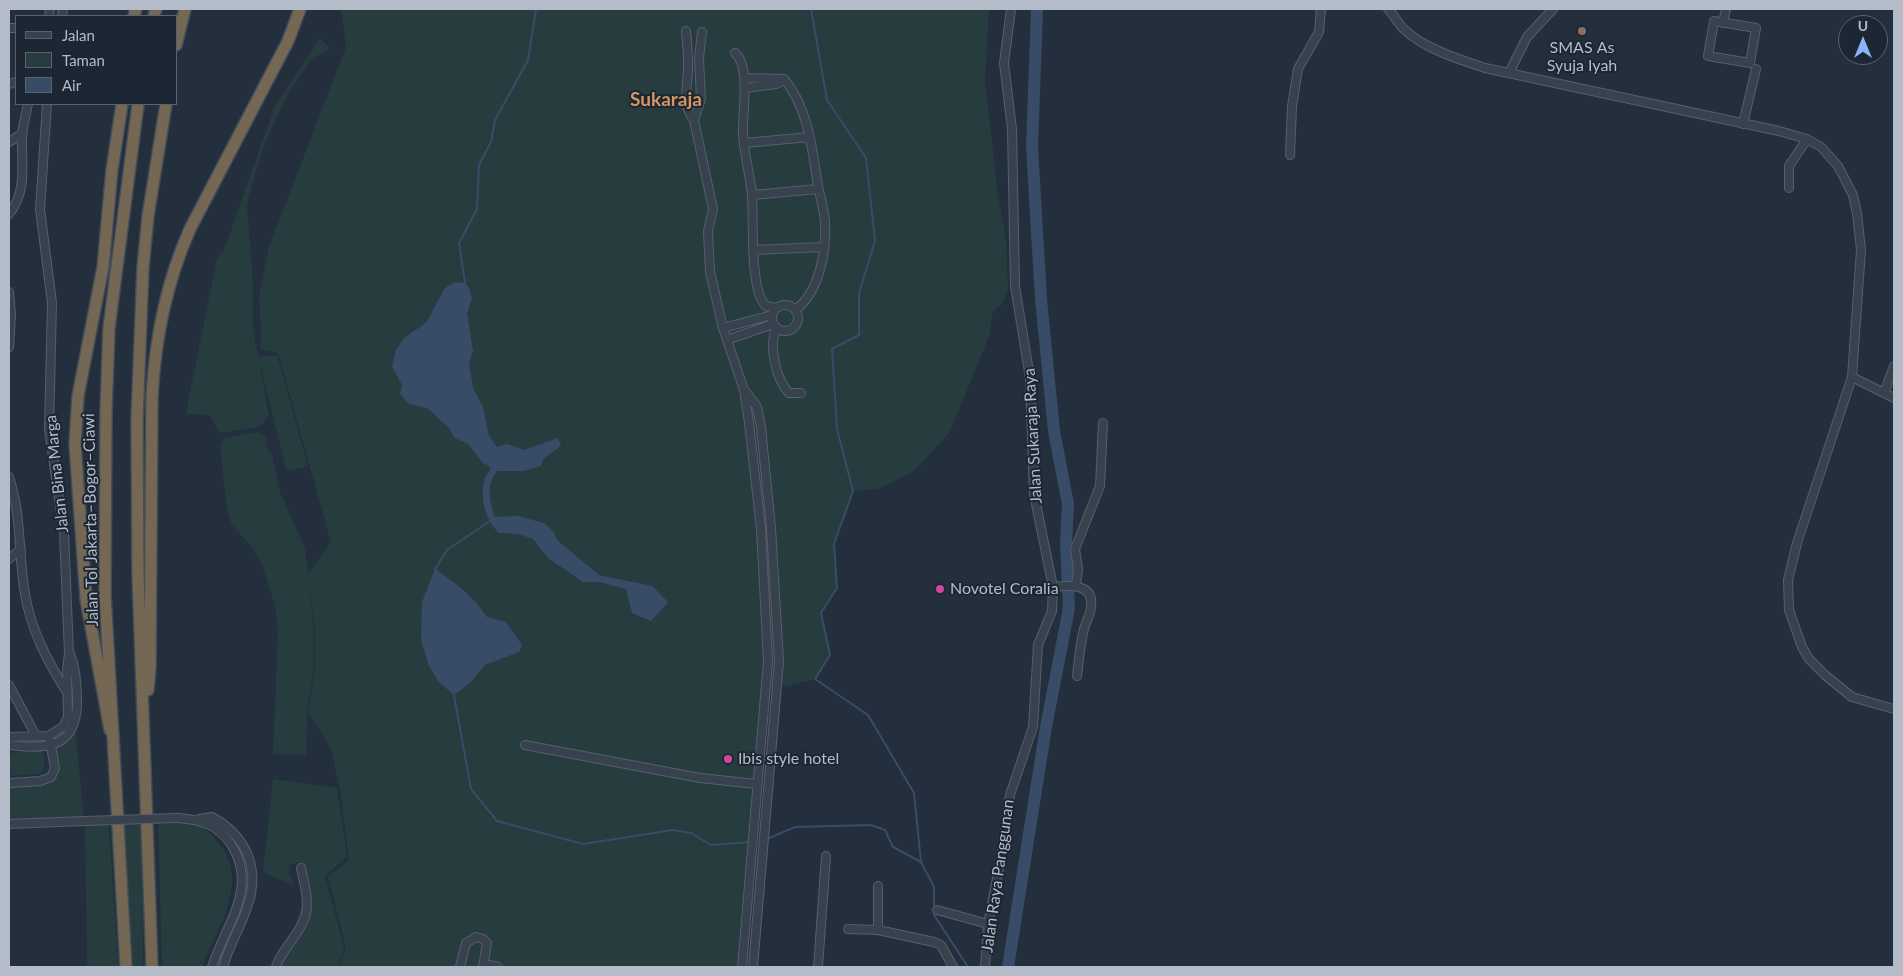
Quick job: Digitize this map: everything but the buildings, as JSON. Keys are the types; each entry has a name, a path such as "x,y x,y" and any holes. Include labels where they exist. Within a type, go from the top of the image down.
{"highway":[{"path":"178,37 185,9"},
{"path":"144,735 150,668 152,397 154,361 161,317 179,253 288,41 300,9"},
{"path":"116,756 106,715 86,599 75,444 78,396 103,267 112,170 122,105"},
{"name":"Jalan Tol Jakarta–Bogor–Ciawi","path":"126,967 106,594 109,328 138,105"},
{"path":"152,967 138,565 137,420 139,325 148,216 166,105"}],"street":[{"name":"Jalan Sukaraja Raya","path":"1011,9 1004,63 1012,129 1017,296 1030,378 1034,494 1056,587 1052,611 1038,645 1033,727 1012,784"},
{"path":"1290,155 1292,106 1298,68 1319,32 1321,9"},
{"path":"1388,9 1405,30 1439,50 1485,68 1807,139 1821,147 1838,166 1853,195 1857,213 1860,250 1852,377 1797,544 1788,580 1789,610 1802,647 1809,659 1824,675 1852,697 1894,709"},
{"path":"1509,73 1526,37 1553,9"},
{"path":"1723,23 1726,9"},
{"path":"1714,21 1723,23 1756,28 1750,63 1708,56 1714,21"},
{"path":"686,31 688,71 686,105 688,112 694,120 713,209 708,231 708,254 723,328 744,390 760,520 768,660 750,850 742,967"},
{"path":"694,120 701,99 699,58 702,32"},
{"path":"727,340 774,318 786,305 795,310 797,320 791,329 786,330 774,318 759,296 754,250 752,195 744,142 745,78 739,57 735,53"},
{"path":"1744,124 1756,69"},
{"path":"745,78 785,80"},
{"path":"744,88 776,84 785,80"},
{"path":"785,80 795,94 810,137 825,223 821,261 811,293 805,303 795,310"},
{"path":"9,214 17,204 22,185 22,133 28,105"},
{"name":"Jalan Bina Marga","path":"47,105 40,209 52,303 49,429 62,514 69,653 67,720 60,730 48,736"},
{"path":"9,142 22,133"},
{"path":"744,142 810,137"},
{"path":"1789,188 1789,166 1807,139"},
{"path":"752,195 818,189"},
{"path":"754,250 823,247"},
{"path":"9,292 9,347"},
{"path":"723,328 774,318"},
{"path":"774,318 773,350 780,379 789,393 801,393"},
{"path":"1884,393 1894,366"},
{"path":"1852,377 1894,398"},
{"path":"744,390 757,407 762,427 771,528 779,661 753,967"},
{"path":"1074,585 1078,569 1075,549 1100,486 1104,422"},
{"path":"9,481 19,517 24,592 31,620 44,655 67,693"},
{"path":"9,559 21,549"},
{"path":"1056,587 1074,585 1087,592 1092,604 1083,631 1077,676"},
{"path":"9,745 51,745 70,734 77,719 76,677 69,653"},
{"path":"768,660 779,661"},
{"path":"9,685 36,736"},
{"path":"9,738 48,736 55,768 51,777 40,781 9,783"},
{"path":"525,745 700,778 756,784"},
{"path":"760,748 772,749"},
{"name":"Jalan Raya Panggunan","path":"986,967 988,924 1003,848 1012,784"},
{"path":"197,820 212,817 225,824 244,847 252,868 254,884 252,896 223,967"},
{"path":"9,824 178,818 197,820 212,825 227,839 237,854 243,873 242,890 238,903 212,967"},
{"path":"818,967 826,856"},
{"path":"276,967 282,951 306,917 306,893 301,868"},
{"path":"878,886 878,930"},
{"path":"937,910 988,924"},
{"path":"848,929 878,930 934,942 944,950 953,967"},
{"path":"460,967 466,943 473,937 480,938 487,943 484,966 498,967"}],"green space":[{"path":"341,9 989,9 985,82 998,195 1006,240 1008,289 1002,304 992,313 990,334 950,432 914,471 878,489 853,491 834,544 837,588 821,613 830,655 815,679 761,692 737,967 339,967 346,947 328,877 349,860 340,789 331,749 308,712 315,668 315,631 308,574 331,542 278,353 260,349 259,295 269,247 346,47"},
{"path":"320,38 330,49 313,58 291,88 266,140 247,205 253,283 253,327 258,357 277,355 308,466 287,471 259,361 269,416 259,427 219,433 210,415 187,414 187,407 217,258 224,250 275,106"},
{"path":"257,432 265,436 268,451 272,454 280,492 305,548 314,631 314,668 307,712 306,755 273,754 278,633 275,605 262,564 252,547 232,525 227,511 220,444 225,438"},
{"path":"75,724 84,821 9,824 9,783 52,776 51,745"},
{"path":"40,750 44,755 44,769 40,774 9,776 9,753"},
{"path":"273,779 337,788 347,856 325,876 344,948 338,967 279,967 301,906 303,881 307,873 304,864 297,862 290,865 289,874 295,886 263,872"},
{"path":"188,821 207,830 221,846 229,860 232,875 231,891 222,922 202,967 162,967 158,825"},
{"path":"124,823 142,823 143,967 133,967"},
{"path":"85,825 109,825 118,967 87,967"}],"water":[{"path":"454,282 465,283 469,288 472,299 467,313 473,351 469,363 473,388 483,407 489,436 497,447 507,444 524,450 558,438 561,446 544,458 541,466 524,471 497,471 490,487 491,505 495,517 518,516 544,523 553,531 557,540 599,575 652,586 668,602 651,621 632,613 626,589 599,582 583,582 548,558 533,539 518,534 499,533 487,516 483,495 485,477 491,467 483,463 468,444 455,438 448,427 427,408 409,404 400,394 402,385 392,366 396,350 404,338 427,322 444,289"},
{"path":"435,569 464,590 487,617 506,622 522,645 519,652 485,665 469,684 454,695 439,682 429,666 421,640 422,602"}],"waterway":[{"path":"465,283 459,243 477,209 479,165 491,142 495,120 528,60 536,9"},
{"path":"811,9 827,100 866,158 875,241 859,293 859,335 832,349 837,429 853,491 834,544 837,588 821,613 830,655 815,679 868,715 914,793 921,862"},
{"path":"1008,967 1046,727 1069,608 1066,543 1068,504 1054,431 1041,299 1032,147 1037,9"},
{"path":"435,569 447,550 490,521"},
{"path":"454,695 471,789 497,821 583,844 673,830 691,833 711,845 750,842"},
{"path":"767,839 795,827 871,825 885,830 893,847 921,862 934,887 934,915 968,967"}],"place":[{"name":"SMAS As Syuja Iyah","path":"1582,31"},
{"name":"Novotel Coralia","path":"940,589"},
{"name":"Ibis style hotel","path":"728,759"}],"district":[{"name":"Sukaraja","path":"666,100"}]}
